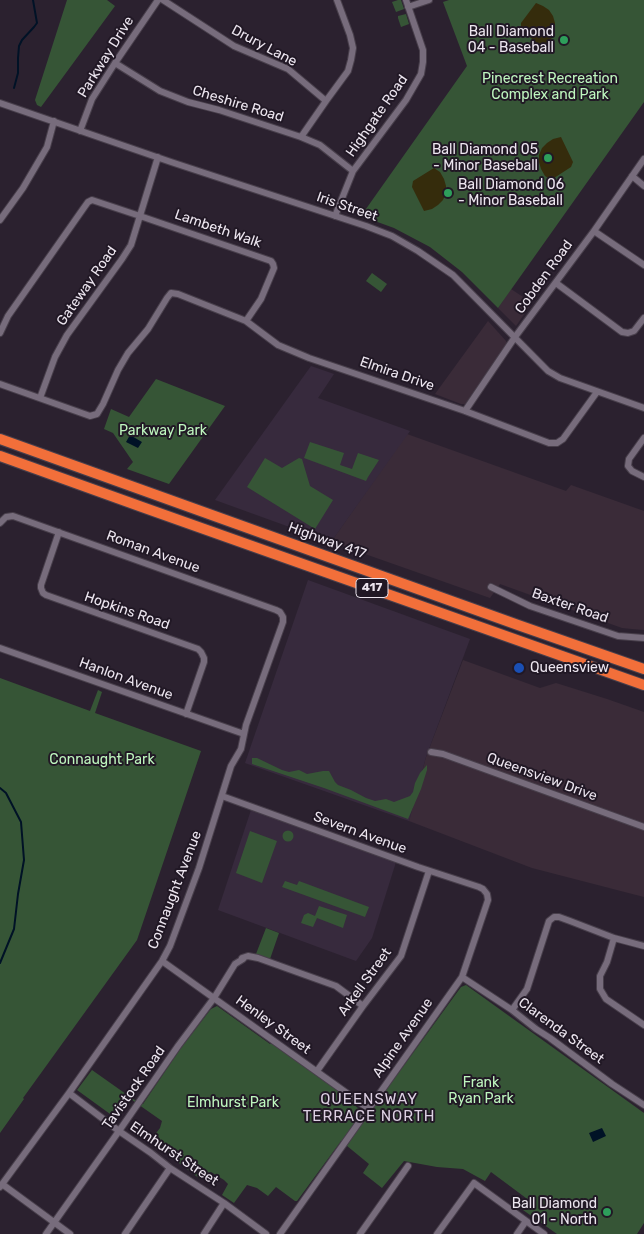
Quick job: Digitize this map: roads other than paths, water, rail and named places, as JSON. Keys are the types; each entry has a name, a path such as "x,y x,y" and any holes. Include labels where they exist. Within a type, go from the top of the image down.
{"highway":[{"name":"Highway 417","path":"0,439 644,669"},
{"name":"417","path":"0,456 644,685"}],"street":[{"name":"Parkway Drive","path":"80,130 92,99 158,0"},
{"name":"Drury Lane","path":"163,0 234,46 288,69 326,101"},
{"path":"301,137 348,71 352,60 353,48 350,35 337,0"},
{"name":"Highgate Road","path":"335,216 352,171 406,100 421,74 422,50 406,0"},
{"path":"408,7 428,0"},
{"name":"Cheshire Road","path":"115,63 160,91 188,102 219,110 301,137 320,145 352,171"},
{"name":"Iris Street","path":"0,102 392,236 453,275 548,371 560,378 644,408"},
{"path":"0,220 23,188 47,147 54,122"},
{"name":"Gateway Road","path":"40,398 55,357 68,335 131,245 158,157"},
{"name":"Cobden Road","path":"465,410 515,337 594,231 644,159"},
{"path":"632,176 644,186"},
{"name":"Lambeth Walk","path":"0,333 8,316 88,202 92,200 271,261 274,268 261,299 246,321"},
{"path":"594,231 644,265"},
{"path":"556,283 622,332 634,331 644,318"},
{"name":"Elmira Drive","path":"40,398 90,416 97,414 104,404 118,370 128,353 148,328 171,293 216,308 246,321 278,345 309,358 465,410 549,443 558,443 563,439 597,392"},
{"path":"0,384 40,398"},
{"path":"644,438 629,460 628,466 632,471 644,477"},
{"name":"Roman Avenue","path":"0,523 6,517 12,516 59,532 276,610 283,617 283,622"},
{"name":"Hopkins Road","path":"59,532 40,588 43,593 198,649 204,658 204,662 186,714"},
{"name":"Baxter Road","path":"490,587 530,606 618,636 644,638"},
{"name":"Connaught Avenue","path":"1,1185 68,1094 162,960 175,932 199,868 232,763 241,749 244,734 283,622"},
{"name":"Hanlon Avenue","path":"0,648 244,734"},
{"name":"Queensview Drive","path":"431,752 443,754 644,827"},
{"name":"Severn Avenue","path":"222,796 429,871 479,886 487,894"},
{"name":"Arkell Street","path":"317,1071 401,956 429,871"},
{"name":"Alpine Avenue","path":"280,1234 462,977 488,900 487,894"},
{"path":"512,1010 527,988 549,921 554,917 559,917 614,938 644,946"},
{"path":"614,938 607,962 600,976 600,989 606,999 644,1026"},
{"name":"Tavistock Road","path":"46,1234 242,958 248,956 258,958 336,986 363,1006"},
{"name":"Henley Street","path":"162,960 369,1109"},
{"name":"Clarenda Street","path":"462,977 512,1010 612,1084 644,1105"},
{"name":"Elmhurst Street","path":"68,1094 170,1168 224,1203 266,1234"},
{"path":"360,1234 408,1166"},
{"path":"125,1234 170,1168"},
{"path":"437,1234 474,1183 544,1234"},
{"path":"1,1185 70,1234"},
{"path":"204,1234 224,1203"},
{"path":"517,1234 526,1221"}],"water":[{"path":"130,435 142,442 138,448 126,442"},
{"path":"602,1128 606,1136 593,1142 589,1133"}],"waterway":[{"path":"14,88 18,73 19,46 37,23 33,0"},
{"path":"0,788 6,793 21,822 24,860 14,929 0,963"}],"place":[{"name":"Ball Diamond 04 - Baseball","path":"564,40"},
{"name":"Ball Diamond 05 - Minor Baseball","path":"548,158"},
{"name":"Ball Diamond 06 - Minor Baseball","path":"448,193"},
{"name":"Queensview","path":"519,668"},
{"name":"Ball Diamond 01 - North","path":"607,1212"}],"district":[{"name":"QUEENSWAY TERRACE NORTH","path":"369,1108"}],"park label":[{"name":"Pinecrest Recreation Complex and Park","path":"550,88"},
{"name":"Parkway Park","path":"163,431"},
{"name":"Connaught Park","path":"102,760"},
{"name":"Frank Ryan Park","path":"481,1092"},
{"name":"Elmhurst Park","path":"233,1103"}]}
